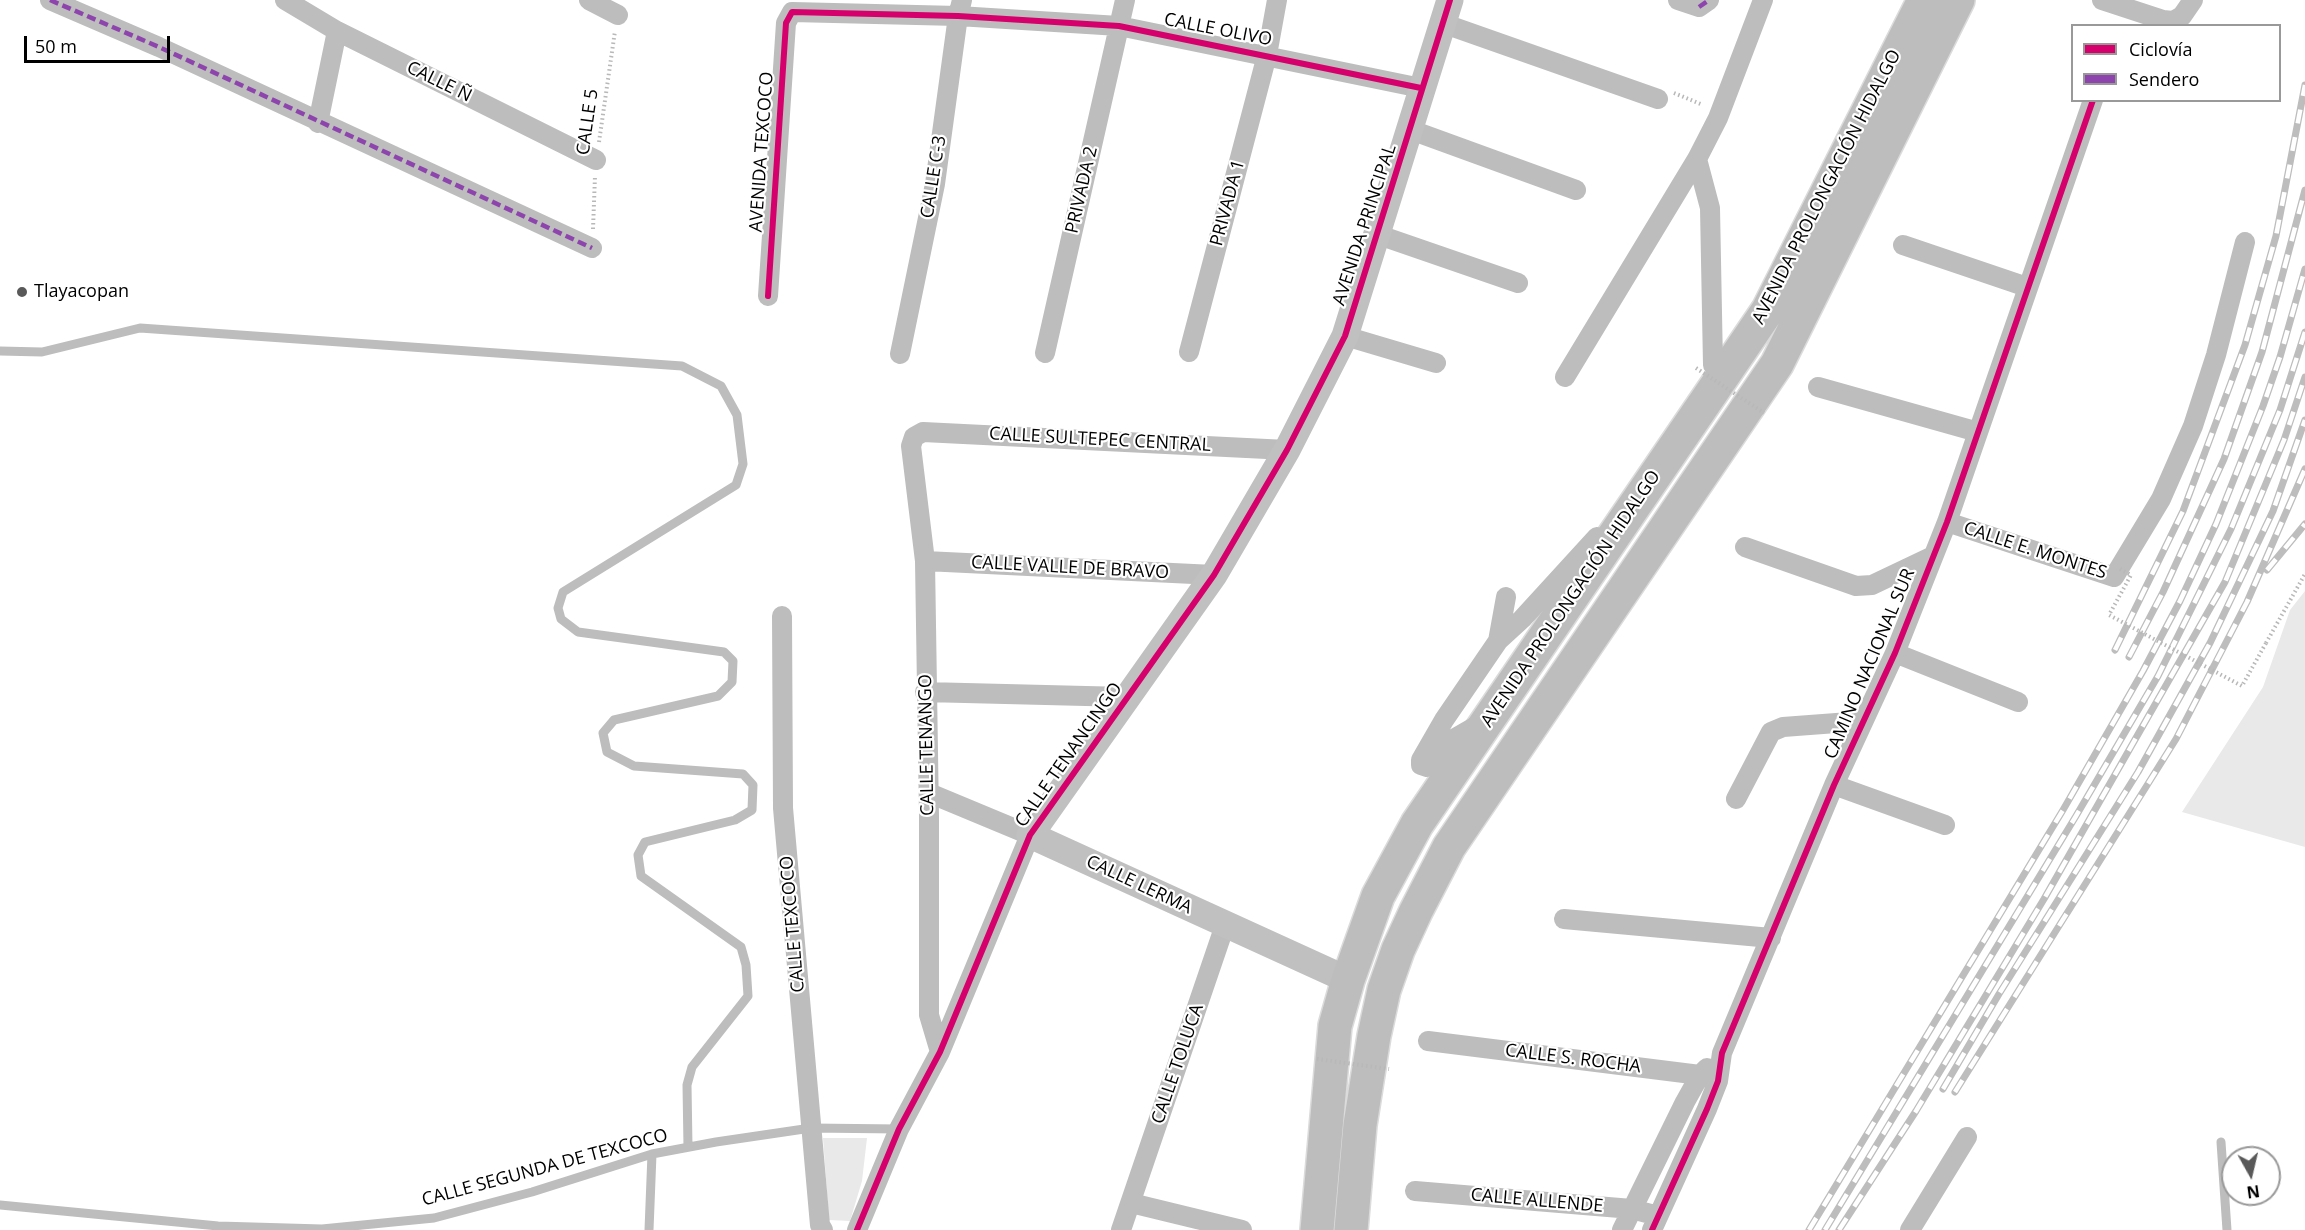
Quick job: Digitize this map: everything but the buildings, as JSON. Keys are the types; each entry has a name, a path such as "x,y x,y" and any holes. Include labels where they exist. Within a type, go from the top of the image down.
{"highway":[{"name":"AVENIDA PROLONGACIÓN HIDALGO","path":"1317,1230 1335,1026 1348,980 1378,896 1417,824 1768,310 1924,0"},
{"name":"AVENIDA PROLONGACIÓN HIDALGO","path":"1352,1230 1360,1125 1374,1036 1384,990 1416,911 1449,847 1776,364 1958,0"},
{"path":"1378,896 1416,911"}],"street":[{"path":"50,0 159,47 318,123 592,248"},
{"name":"CALLE Ñ","path":"285,0 337,31 596,159"},
{"path":"589,0 618,15"},
{"name":"PRIVADA 2","path":"1045,353 1125,0"},
{"name":"PRIVADA 1","path":"1189,352 1267,55 1277,0"},
{"path":"1678,0 1704,4"},
{"path":"1564,377 1697,159 1720,114 1763,0"},
{"path":"1491,718 1452,740 1432,764 1427,767 1421,765 1420,760 1444,720 1498,641 1522,619 1596,538 1705,366 1759,293 1906,0"},
{"path":"2102,0 2123,12 2173,21 2182,16 2193,0"},
{"name":"CALLE OLIVO","path":"800,8 960,8 1119,26 1420,88"},
{"name":"AVENIDA TEXCOCO","path":"768,296 786,22 800,8"},
{"name":"CALLE C-3","path":"900,354 935,184 960,8"},
{"path":"1446,12 1658,99"},
{"name":"AVENIDA PRINCIPAL","path":"1287,450 1345,336 1411,130 1420,88 1446,12"},
{"path":"318,123 337,31"},
{"name":"CAMINO NACIONAL SUR","path":"1622,1230 1722,1053 1834,785 1895,653 1947,522 2092,102"},
{"path":"1411,130 1576,190"},
{"path":"1697,159 1710,208 1705,366"},
{"path":"1376,234 1518,283"},
{"path":"2120,569 2161,499 2193,426 2216,355 2245,242"},
{"path":"1903,246 2027,287"},
{"path":"1345,336 1436,363"},
{"path":"1818,387 1978,432"},
{"name":"CALLE SULTEPEC CENTRAL","path":"914,437 923,432 1287,450"},
{"name":"CALLE TENANGO","path":"914,437 911,446 925,561 925,692 929,793 928,1015 940,1052"},
{"name":"CALLE TENANCINGO","path":"857,1230 899,1129 940,1052 1030,835 1214,575 1287,450"},
{"name":"CALLE E. MONTES","path":"1947,522 2114,577 2120,569"},
{"path":"1745,547 1838,582 1856,586 1872,585 1933,556"},
{"name":"CALLE VALLE DE BRAVO","path":"925,561 1214,575"},
{"path":"1498,641 1506,597"},
{"name":"CALLE TEXCOCO","path":"782,616 783,808 811,1128 823,1230"},
{"path":"1895,653 2018,702"},
{"path":"925,692 1126,697"},
{"path":"1736,799 1771,732 1783,728 1863,721"},
{"path":"1834,785 1945,825"},
{"name":"CALLE LERMA","path":"929,793 1030,835 1348,980"},
{"path":"1564,919 1771,938"},
{"name":"CALLE TOLUCA","path":"1121,1230 1225,925"},
{"name":"CALLE S. ROCHA","path":"1428,1041 1709,1078"},
{"name":"CAMINO NACIONAL SUR","path":"1655,1223 1709,1078"},
{"path":"1910,1230 1967,1137"},
{"name":"CALLE ALLENDE","path":"1415,1191 1632,1209 1655,1223"},
{"path":"1131,1203 1242,1230"}],"lane":[{"path":"0,351 42,352 140,328 682,366 721,386 737,415 743,464 736,485 563,592 558,608 561,620 578,632 724,652 733,661 732,682 718,696 614,720 603,733 607,752 634,766 743,774 753,785 752,810 735,820 645,842 638,855 641,876 741,947 746,965 748,996 692,1067 687,1085 688,1147"},
{"name":"CALLE SEGUNDA DE TEXCOCO","path":"0,1205 218,1226 322,1229 435,1218 532,1192 652,1154 688,1147 811,1128 899,1129"},
{"path":"2221,1142 2227,1230"},
{"path":"649,1230 652,1154"}],"path":[{"path":"1658,99 1664,90 1687,96 1720,114"},
{"path":"1705,366 1764,413"},
{"path":"2120,569 2131,574 2109,615 2242,686 2305,574"},
{"path":"1317,1059 1389,1069 1392,1058"}],"shaded area":[{"path":"2305,591 2305,847 2182,812 2263,687 2290,610"},
{"path":"823,1138 867,1138 862,1181 850,1221 829,1220"}],"railway":[{"path":"2115,650 2183,511 2245,345 2276,236 2305,85"},
{"path":"2129,657 2163,592 2224,459 2262,352 2305,190"},
{"path":"1809,1230 2063,810 2143,671 2180,601 2216,524 2263,406 2280,357 2305,269"},
{"path":"1825,1230 2076,816 2158,676 2231,529 2280,410 2305,332"},
{"path":"1839,1230 1916,1111 2044,899 2225,582 2284,440 2305,377"},
{"path":"1943,1089 1999,994 2138,772 2210,643 2273,511 2305,420"},
{"path":"1955,1092 2176,739 2247,602 2305,469"},
{"path":"2267,570 2305,524"}],"marked path":[{"path":"50,0 159,47 592,248"},
{"path":"1699,7 1709,0"}],"cycle path":[{"path":"857,1230 899,1129 940,1052 1030,835 1214,575 1287,450 1345,336 1450,0"},
{"path":"768,296 786,23 792,12 958,16 1119,26 1421,88"},
{"path":"1652,1230 1707,1109 1718,1081 1722,1053 1834,785 1895,653 1947,522 2092,102"}],"place":[{"name":"Tlayacopan","path":"22,292"}]}
